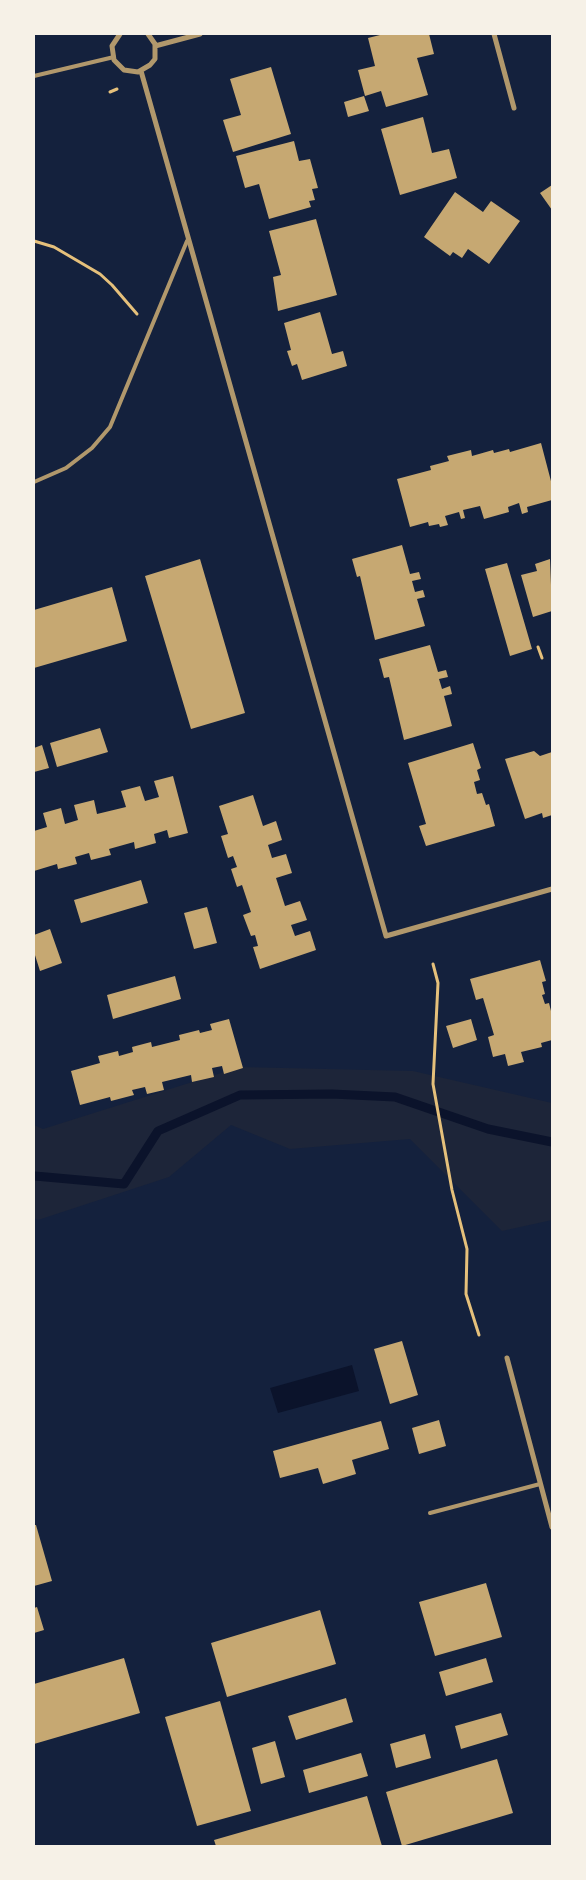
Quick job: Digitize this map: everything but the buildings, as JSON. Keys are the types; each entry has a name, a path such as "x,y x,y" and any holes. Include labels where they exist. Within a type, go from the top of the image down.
{"street":[{"path":"120,34 112,46 114,57 124,70 141,71 150,65 154,59 155,46 148,34"},
{"path":"155,46 200,34"},
{"path":"494,34 514,108"},
{"path":"141,71 386,936 552,889"},
{"path":"507,1358 552,1527"}],"lane":[{"path":"34,76 114,57"},
{"path":"34,482 66,468 92,448 110,427 188,241"},
{"path":"430,1513 540,1484"}],"path":[{"path":"110,92 118,89"},
{"path":"34,241 54,247 100,274 137,314"},
{"path":"538,647 542,658"},
{"path":"433,964 438,983 432,1084 452,1190 467,1249 466,1294 479,1335"}],"shaded area":[{"path":"240,1067 413,1071 552,1103 552,1220 502,1231 410,1139 290,1149 231,1125 169,1177 38,1220 34,1218 34,1125 43,1129"},
{"path":"352,1365 359,1391 278,1413 270,1388"}],"waterway":[{"path":"35,1176 124,1184 158,1131 240,1095 332,1094 395,1097 488,1129 552,1142"}]}
